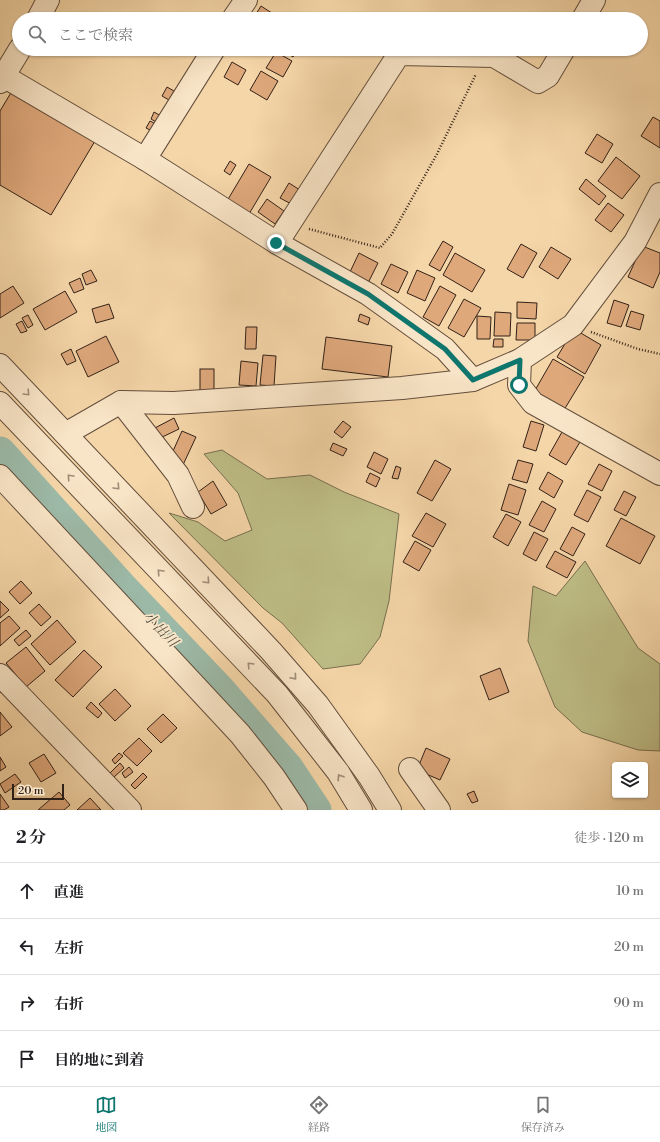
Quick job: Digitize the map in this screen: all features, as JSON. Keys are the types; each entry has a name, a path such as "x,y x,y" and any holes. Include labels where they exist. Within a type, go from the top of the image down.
{"street":[{"path":"42,12 48,0"},
{"path":"238,12 246,0"},
{"path":"587,12 594,0"},
{"path":"15,56 1,77 145,159 276,243 368,294 445,349 473,380"},
{"path":"145,159 210,56"},
{"path":"276,243 398,56"},
{"path":"482,56 494,56 538,82 548,76 560,56"},
{"path":"66,433 121,402 174,403 402,388 473,380 520,360 573,325 635,242 660,194"},
{"path":"520,360 519,385 533,403 653,470"},
{"path":"0,365 231,607 318,705 369,776 390,810"},
{"path":"121,402 178,475 193,507"},
{"path":"0,403 277,694 338,772 361,810"},
{"path":"0,476 240,734 274,777 296,810"},
{"path":"0,675 130,810"},
{"path":"410,769 439,810"}],"path":[{"path":"289,223 380,248 392,234 438,154 479,68 482,56"},
{"path":"573,325 638,349 660,354"}],"shaded area":[{"path":"222,450 267,479 310,475 344,492 399,514 389,601 380,637 360,664 323,669 282,623 263,608 169,513 198,522 225,541 252,530 238,493 204,454"},
{"path":"585,561 638,648 660,664 660,751 638,750 582,732 555,707 528,641 533,586 556,596"}],"building":[{"path":"261,6 270,12 257,12"},
{"path":"274,56 283,56 292,61 283,77 266,68"},
{"path":"232,62 246,70 238,85 224,77"},
{"path":"261,71 278,81 267,100 250,90"},
{"path":"167,87 174,91 169,100 162,96"},
{"path":"12,91 95,141 51,215 0,185 0,111"},
{"path":"154,112 161,116 158,123 151,119"},
{"path":"653,117 660,121 660,148 641,136"},
{"path":"150,121 156,124 152,131 146,128"},
{"path":"597,134 613,144 602,163 585,153"},
{"path":"616,157 640,176 622,199 598,181"},
{"path":"230,161 236,165 230,175 224,171"},
{"path":"249,164 271,177 249,214 227,201"},
{"path":"586,179 606,196 599,205 579,189"},
{"path":"289,183 303,192 295,206 280,198"},
{"path":"267,199 284,211 275,224 258,212"},
{"path":"608,203 624,215 611,232 595,220"},
{"path":"443,241 453,247 440,271 429,265"},
{"path":"521,244 537,253 523,278 507,269"},
{"path":"642,246 660,253 660,272 653,288 628,277"},
{"path":"551,247 571,259 558,279 539,267"},
{"path":"359,253 378,263 368,283 349,274"},
{"path":"455,253 485,270 472,292 443,275"},
{"path":"391,264 408,272 398,293 381,284"},
{"path":"91,270 97,281 86,285 82,274"},
{"path":"417,270 435,278 425,301 407,293"},
{"path":"80,278 84,289 74,293 69,283"},
{"path":"13,286 24,303 0,318 0,294"},
{"path":"440,286 456,295 439,326 423,317"},
{"path":"65,291 77,312 45,330 33,309"},
{"path":"464,299 481,308 464,337 448,328"},
{"path":"614,300 629,305 621,327 607,323"},
{"path":"517,302 537,303 536,319 517,318"},
{"path":"109,304 114,318 96,323 92,309"},
{"path":"631,311 644,315 640,330 626,326"},
{"path":"495,312 511,313 510,336 494,336"},
{"path":"360,314 370,318 368,325 358,321"},
{"path":"28,315 33,325 28,328 22,318"},
{"path":"477,316 491,317 490,339 477,339"},
{"path":"22,321 27,331 21,333 16,324"},
{"path":"517,323 535,323 535,340 516,340"},
{"path":"246,327 257,327 256,349 245,349"},
{"path":"574,329 601,345 585,374 557,357"},
{"path":"106,336 119,362 88,377 76,351"},
{"path":"326,337 392,346 388,377 322,369"},
{"path":"494,339 503,339 503,347 493,347"},
{"path":"71,349 76,361 67,365 61,354"},
{"path":"263,355 276,356 274,386 260,385"},
{"path":"553,359 584,377 564,410 534,392"},
{"path":"241,361 258,363 256,386 239,385"},
{"path":"200,369 214,369 214,391 200,391"},
{"path":"174,418 179,429 156,440 151,430"},
{"path":"343,421 351,427 342,438 334,432"},
{"path":"531,421 544,425 536,451 523,447"},
{"path":"182,431 196,437 182,467 169,460"},
{"path":"562,432 580,442 566,465 549,455"},
{"path":"333,443 347,449 343,456 330,450"},
{"path":"374,452 388,459 381,474 367,467"},
{"path":"435,460 451,469 432,501 417,493"},
{"path":"518,460 533,464 527,483 512,479"},
{"path":"599,464 612,471 602,491 588,484"},
{"path":"396,466 401,468 398,479 392,478"},
{"path":"548,472 563,481 554,498 539,489"},
{"path":"370,473 380,478 376,487 366,482"},
{"path":"213,481 227,505 211,514 198,492"},
{"path":"509,484 526,490 518,515 501,510"},
{"path":"587,490 601,497 588,522 574,515"},
{"path":"624,491 636,497 626,516 614,510"},
{"path":"542,501 556,509 544,532 529,525"},
{"path":"426,513 446,524 433,547 412,536"},
{"path":"506,514 521,522 508,546 493,537"},
{"path":"621,518 655,536 640,564 606,546"},
{"path":"572,527 585,534 573,556 560,549"},
{"path":"534,532 548,539 536,561 523,554"},
{"path":"415,541 431,550 419,571 403,562"},
{"path":"555,551 576,562 567,578 546,567"},
{"path":"21,581 32,593 20,604 9,592"},
{"path":"0,601 9,610 0,618"},
{"path":"39,604 51,617 41,626 29,613"},
{"path":"9,616 20,628 0,646 0,623"},
{"path":"57,620 76,642 50,665 31,644"},
{"path":"26,630 31,636 19,646 14,640"},
{"path":"26,647 45,671 26,687 6,663"},
{"path":"84,650 102,667 73,697 55,680"},
{"path":"500,668 509,692 489,700 480,676"},
{"path":"115,689 131,706 115,721 99,704"},
{"path":"91,702 102,713 98,718 86,708"},
{"path":"0,712 12,727 0,736"},
{"path":"163,714 177,728 161,743 147,729"},
{"path":"139,738 152,751 137,766 123,753"},
{"path":"426,748 450,759 440,780 417,770"},
{"path":"119,753 123,756 115,764 112,760"},
{"path":"44,754 56,773 41,782 29,763"},
{"path":"0,757 6,767 0,771"},
{"path":"120,763 124,768 114,777 110,773"},
{"path":"129,767 133,772 125,778 122,773"},
{"path":"143,773 147,777 135,789 131,785"},
{"path":"15,774 21,782 5,793 0,784"},
{"path":"474,791 478,801 472,803 467,794"},
{"path":"59,792 70,805 64,810 38,810"},
{"path":"0,794 9,807 4,810 0,810"},
{"path":"90,798 101,810 77,810"}],"waterway":[{"name":"小出川","path":"0,452 121,586 220,690 288,768 316,810"}],"route":[{"path":"276,243 368,294 445,349 473,380 520,360 519,385"}]}
